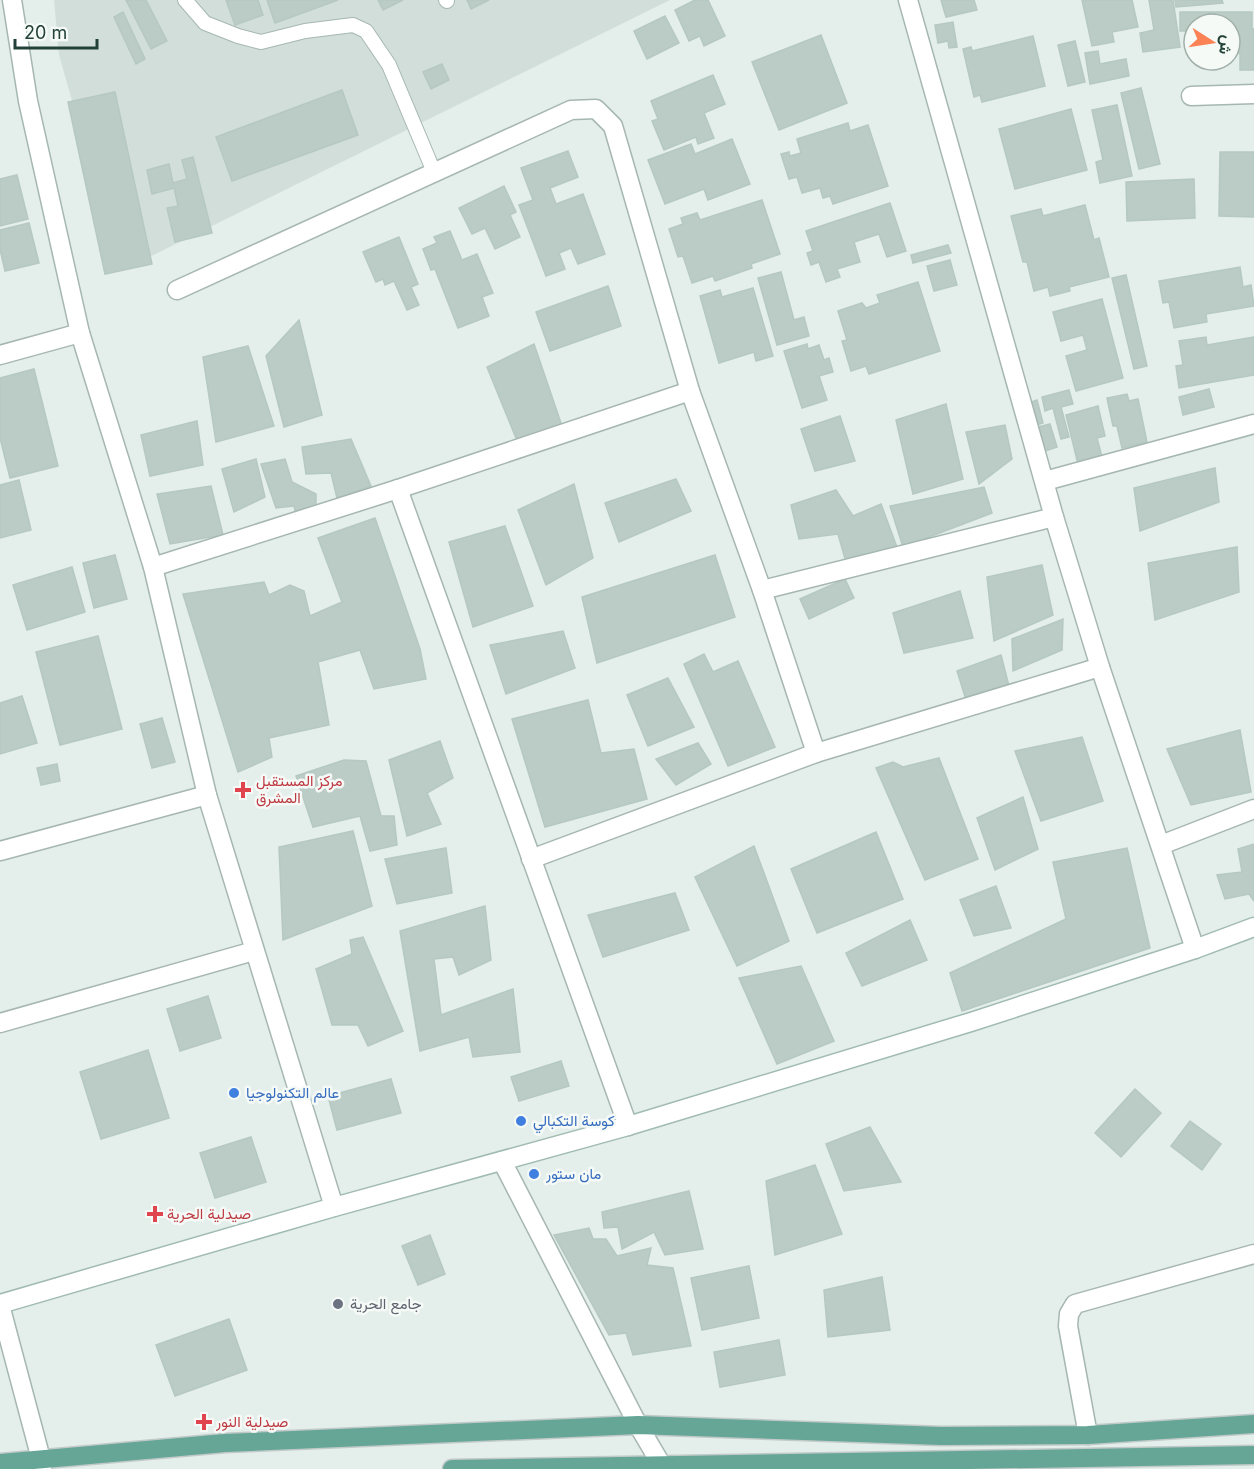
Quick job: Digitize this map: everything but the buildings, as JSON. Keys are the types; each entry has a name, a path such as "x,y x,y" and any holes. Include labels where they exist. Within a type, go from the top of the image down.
{"main road":[{"path":"0,1463 105,1461 225,1443 638,1425 940,1436 1088,1435 1254,1424"},
{"path":"452,1469 663,1468 1254,1455"}],"street":[{"path":"12,0 28,101 80,333 153,567 207,795 334,1207"},
{"path":"908,0 1054,517 1100,667 1195,949"},
{"path":"1191,96 1254,94"},
{"path":"177,290 571,110 596,109 613,126 690,391 762,591 816,753"},
{"path":"0,355 80,333"},
{"path":"153,567 398,489 690,391"},
{"path":"1045,481 1254,424"},
{"path":"398,489 628,1126"},
{"path":"762,591 1054,517"},
{"path":"531,859 816,753 1100,667"},
{"path":"0,851 207,795"},
{"path":"1161,845 1254,809"},
{"path":"42,1464 0,1304 334,1207 628,1126 971,1022 1195,949 1254,927"},
{"path":"0,1023 254,951"},
{"path":"502,1161 638,1425 663,1468"},
{"path":"1088,1435 1068,1326 1069,1314 1075,1304 1254,1254"}],"lane":[{"path":"185,0 205,23 261,42 305,31 353,25 366,31 389,65 434,172"}],"shaded area":[{"path":"54,0 670,0 121,271 59,55"}],"place":[{"name":"مركز المستقبل المشرق","path":"243,790"},
{"name":"عالم التكنولوجيا","path":"234,1093"},
{"name":"كوسة التكبالي","path":"521,1121"},
{"name":"مان ستور","path":"534,1174"},
{"name":"صيدلية الحرية","path":"155,1214"},
{"name":"جامع الحرية","path":"338,1304"},
{"name":"صيدلية النور","path":"204,1422"}]}
